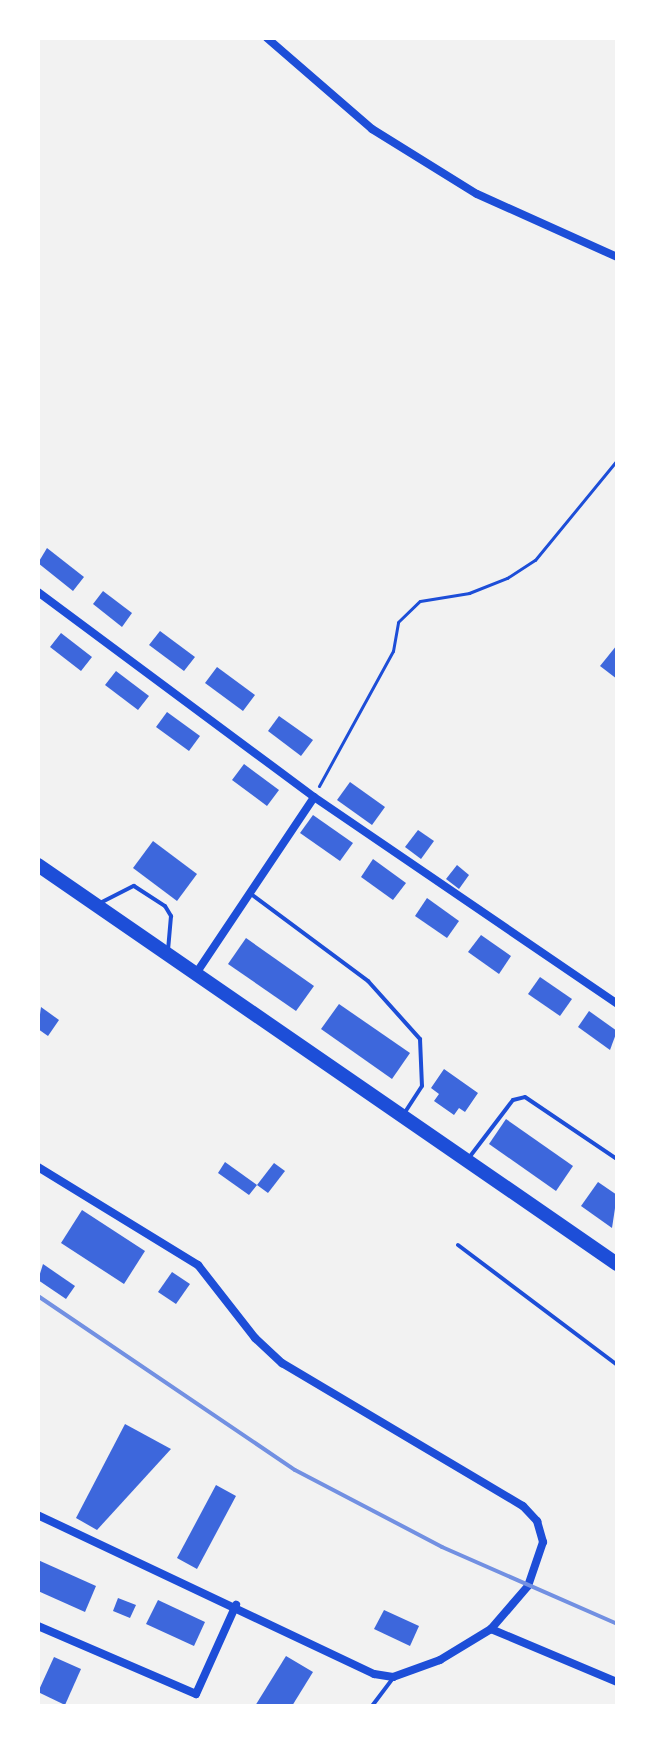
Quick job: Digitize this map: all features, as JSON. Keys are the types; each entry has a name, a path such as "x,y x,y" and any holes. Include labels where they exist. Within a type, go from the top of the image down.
{"highway":[{"path":"38,865 167,958 617,1264"}],"street":[{"path":"267,38 372,129 477,194 617,257"},
{"path":"38,592 314,797 617,1004"},
{"path":"194,975 314,797"},
{"path":"38,1167 212,1276 255,1338 282,1363 523,1506 537,1521 543,1542 536,1569 491,1629 440,1660 393,1677 374,1674 236,1605 38,1515"},
{"path":"38,1627 196,1694 236,1605"},
{"path":"491,1629 617,1682"}],"lane":[{"path":"95,907 134,886 165,906 171,916 167,958"},
{"path":"250,894 368,981 420,1039 422,1086 401,1117"},
{"path":"466,1161 513,1100 525,1097 617,1159"},
{"path":"458,1245 617,1365"},
{"path":"372,1706 393,1677"}],"path":[{"path":"314,797 333,753 393,651 398,622 420,601 469,593 507,578 535,560 617,460"}],"building":[{"path":"47,548 84,577 73,591 38,563"},
{"path":"103,591 132,613 122,627 93,604"},
{"path":"160,631 195,657 184,671 149,645"},
{"path":"61,633 92,657 81,671 50,647"},
{"path":"617,645 617,679 600,666"},
{"path":"217,667 255,695 243,711 205,683"},
{"path":"116,671 149,696 138,710 105,685"},
{"path":"167,712 200,736 189,751 156,727"},
{"path":"279,716 313,740 301,756 268,731"},
{"path":"244,764 279,790 267,806 232,780"},
{"path":"350,782 385,807 372,825 337,800"},
{"path":"313,815 353,843 340,861 300,833"},
{"path":"418,830 434,841 421,859 405,847"},
{"path":"153,841 197,874 177,901 133,868"},
{"path":"373,859 406,883 393,900 361,877"},
{"path":"457,865 469,875 459,889 446,879"},
{"path":"427,898 459,921 447,938 415,916"},
{"path":"481,935 511,956 499,974 468,952"},
{"path":"246,938 314,986 296,1011 228,964"},
{"path":"540,977 572,999 560,1016 528,994"},
{"path":"339,1004 410,1053 392,1079 321,1029"},
{"path":"41,1007 59,1020 48,1036 38,1029"},
{"path":"589,1011 617,1031 610,1050 578,1027"},
{"path":"444,1069 478,1093 465,1112 459,1108 454,1115 434,1101 439,1094 431,1088"},
{"path":"506,1119 573,1166 556,1191 489,1144"},
{"path":"225,1162 257,1185 249,1195 218,1173"},
{"path":"274,1163 285,1171 268,1193 257,1185"},
{"path":"598,1182 617,1195 612,1228 581,1206"},
{"path":"82,1210 145,1251 124,1284 61,1243"},
{"path":"43,1264 75,1286 66,1299 38,1280"},
{"path":"172,1272 190,1284 176,1304 158,1292"},
{"path":"125,1424 171,1449 97,1530 76,1518"},
{"path":"216,1485 236,1496 197,1569 177,1558"},
{"path":"38,1560 96,1586 85,1612 38,1591"},
{"path":"118,1598 136,1605 130,1618 113,1611"},
{"path":"158,1600 205,1622 194,1646 146,1624"},
{"path":"384,1610 419,1626 410,1646 374,1629"},
{"path":"286,1656 313,1672 292,1706 255,1706"},
{"path":"54,1657 81,1669 65,1705 38,1692"}],"railway":[{"path":"38,1296 295,1470 442,1547 617,1624"}]}
